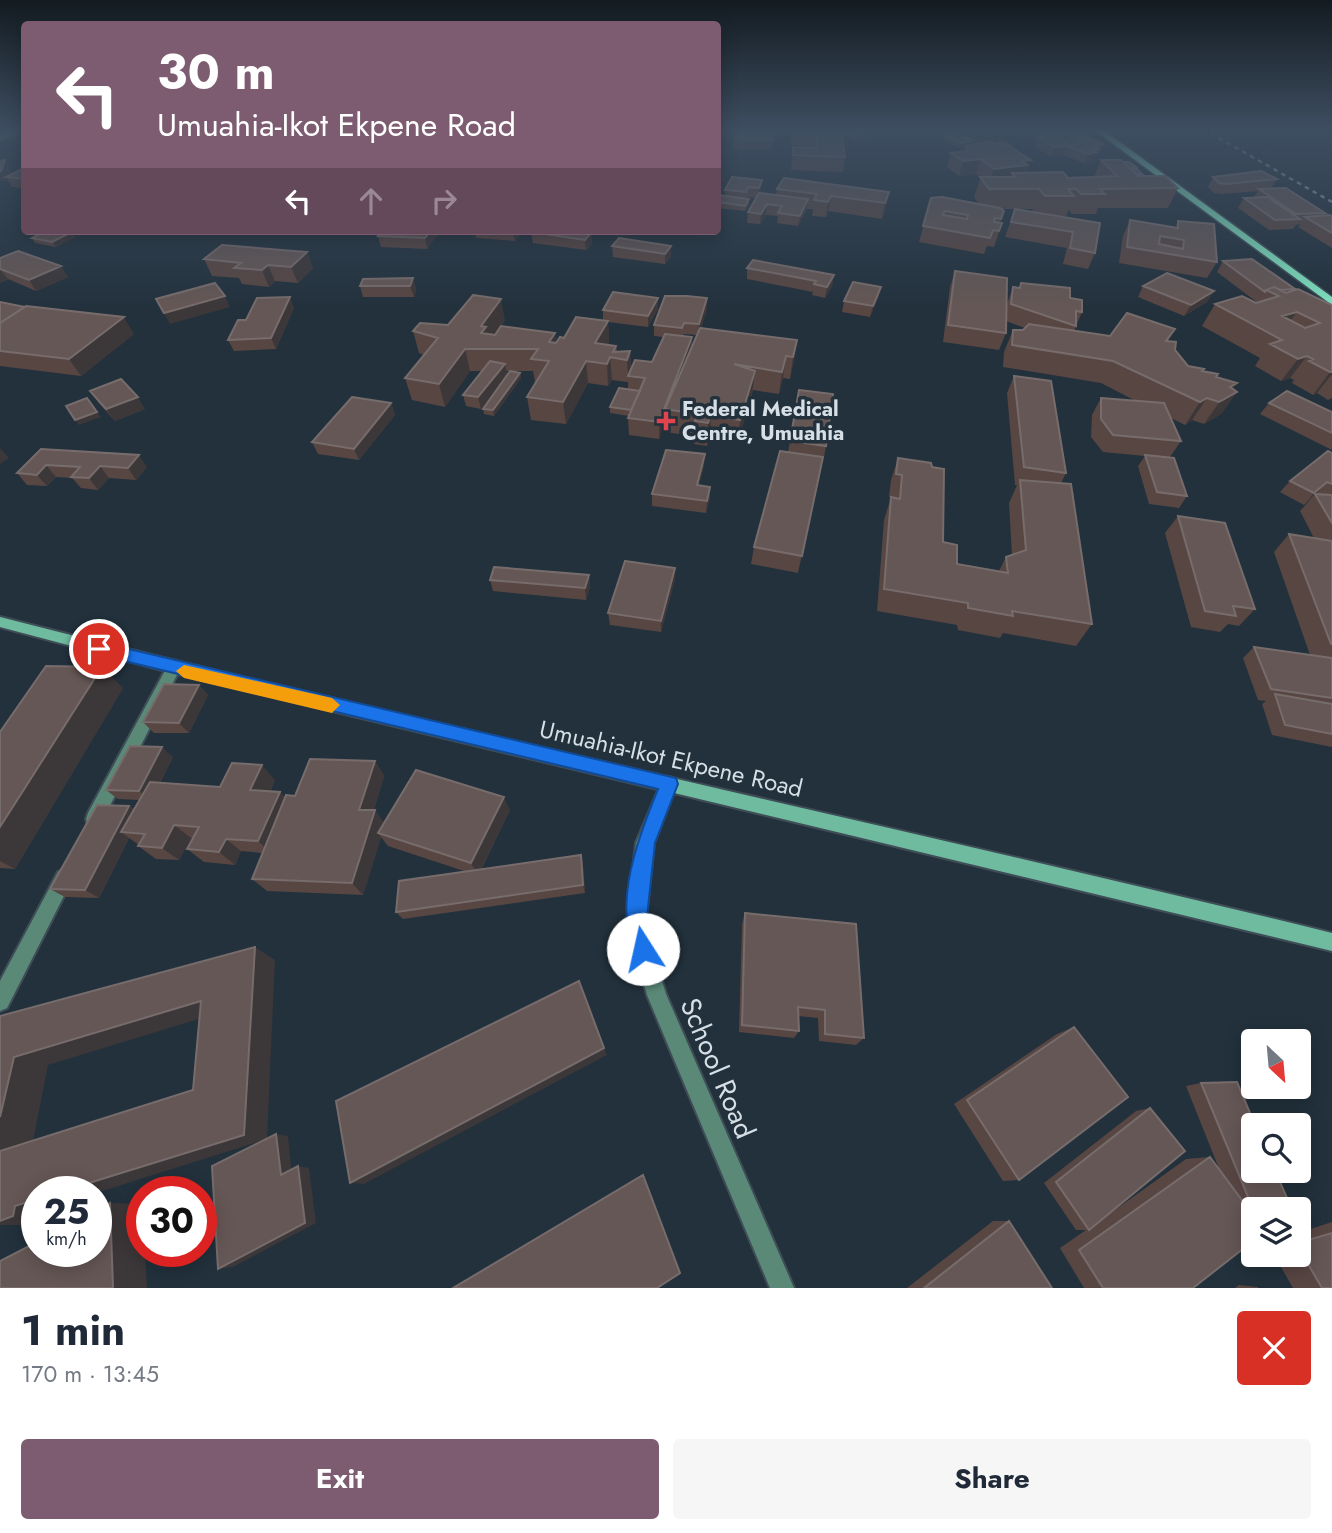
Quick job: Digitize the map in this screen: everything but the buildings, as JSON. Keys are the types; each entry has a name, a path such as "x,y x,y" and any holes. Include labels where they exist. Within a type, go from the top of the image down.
{"main road":[{"path":"1179,189 1332,302"},
{"path":"1194,189 1332,288"},
{"path":"1256,246 1272,245"},
{"name":"Umuahia-Ikot Ekpene Road","path":"0,622 173,668 1118,888 1332,942"}],"street":[{"path":"83,841 173,668"},
{"name":"School Road","path":"669,784 645,843 636,926 657,995 782,1288"},
{"path":"0,1001 70,866"}],"railway":[{"path":"1309,189 1332,202"}],"slow traffic":[{"path":"184,671 332,705"}],"place":[{"name":"Federal Medical Centre, Umuahia","path":"666,421"}],"route":[{"path":"99,649 669,784 645,843 636,926 643,949"}]}
